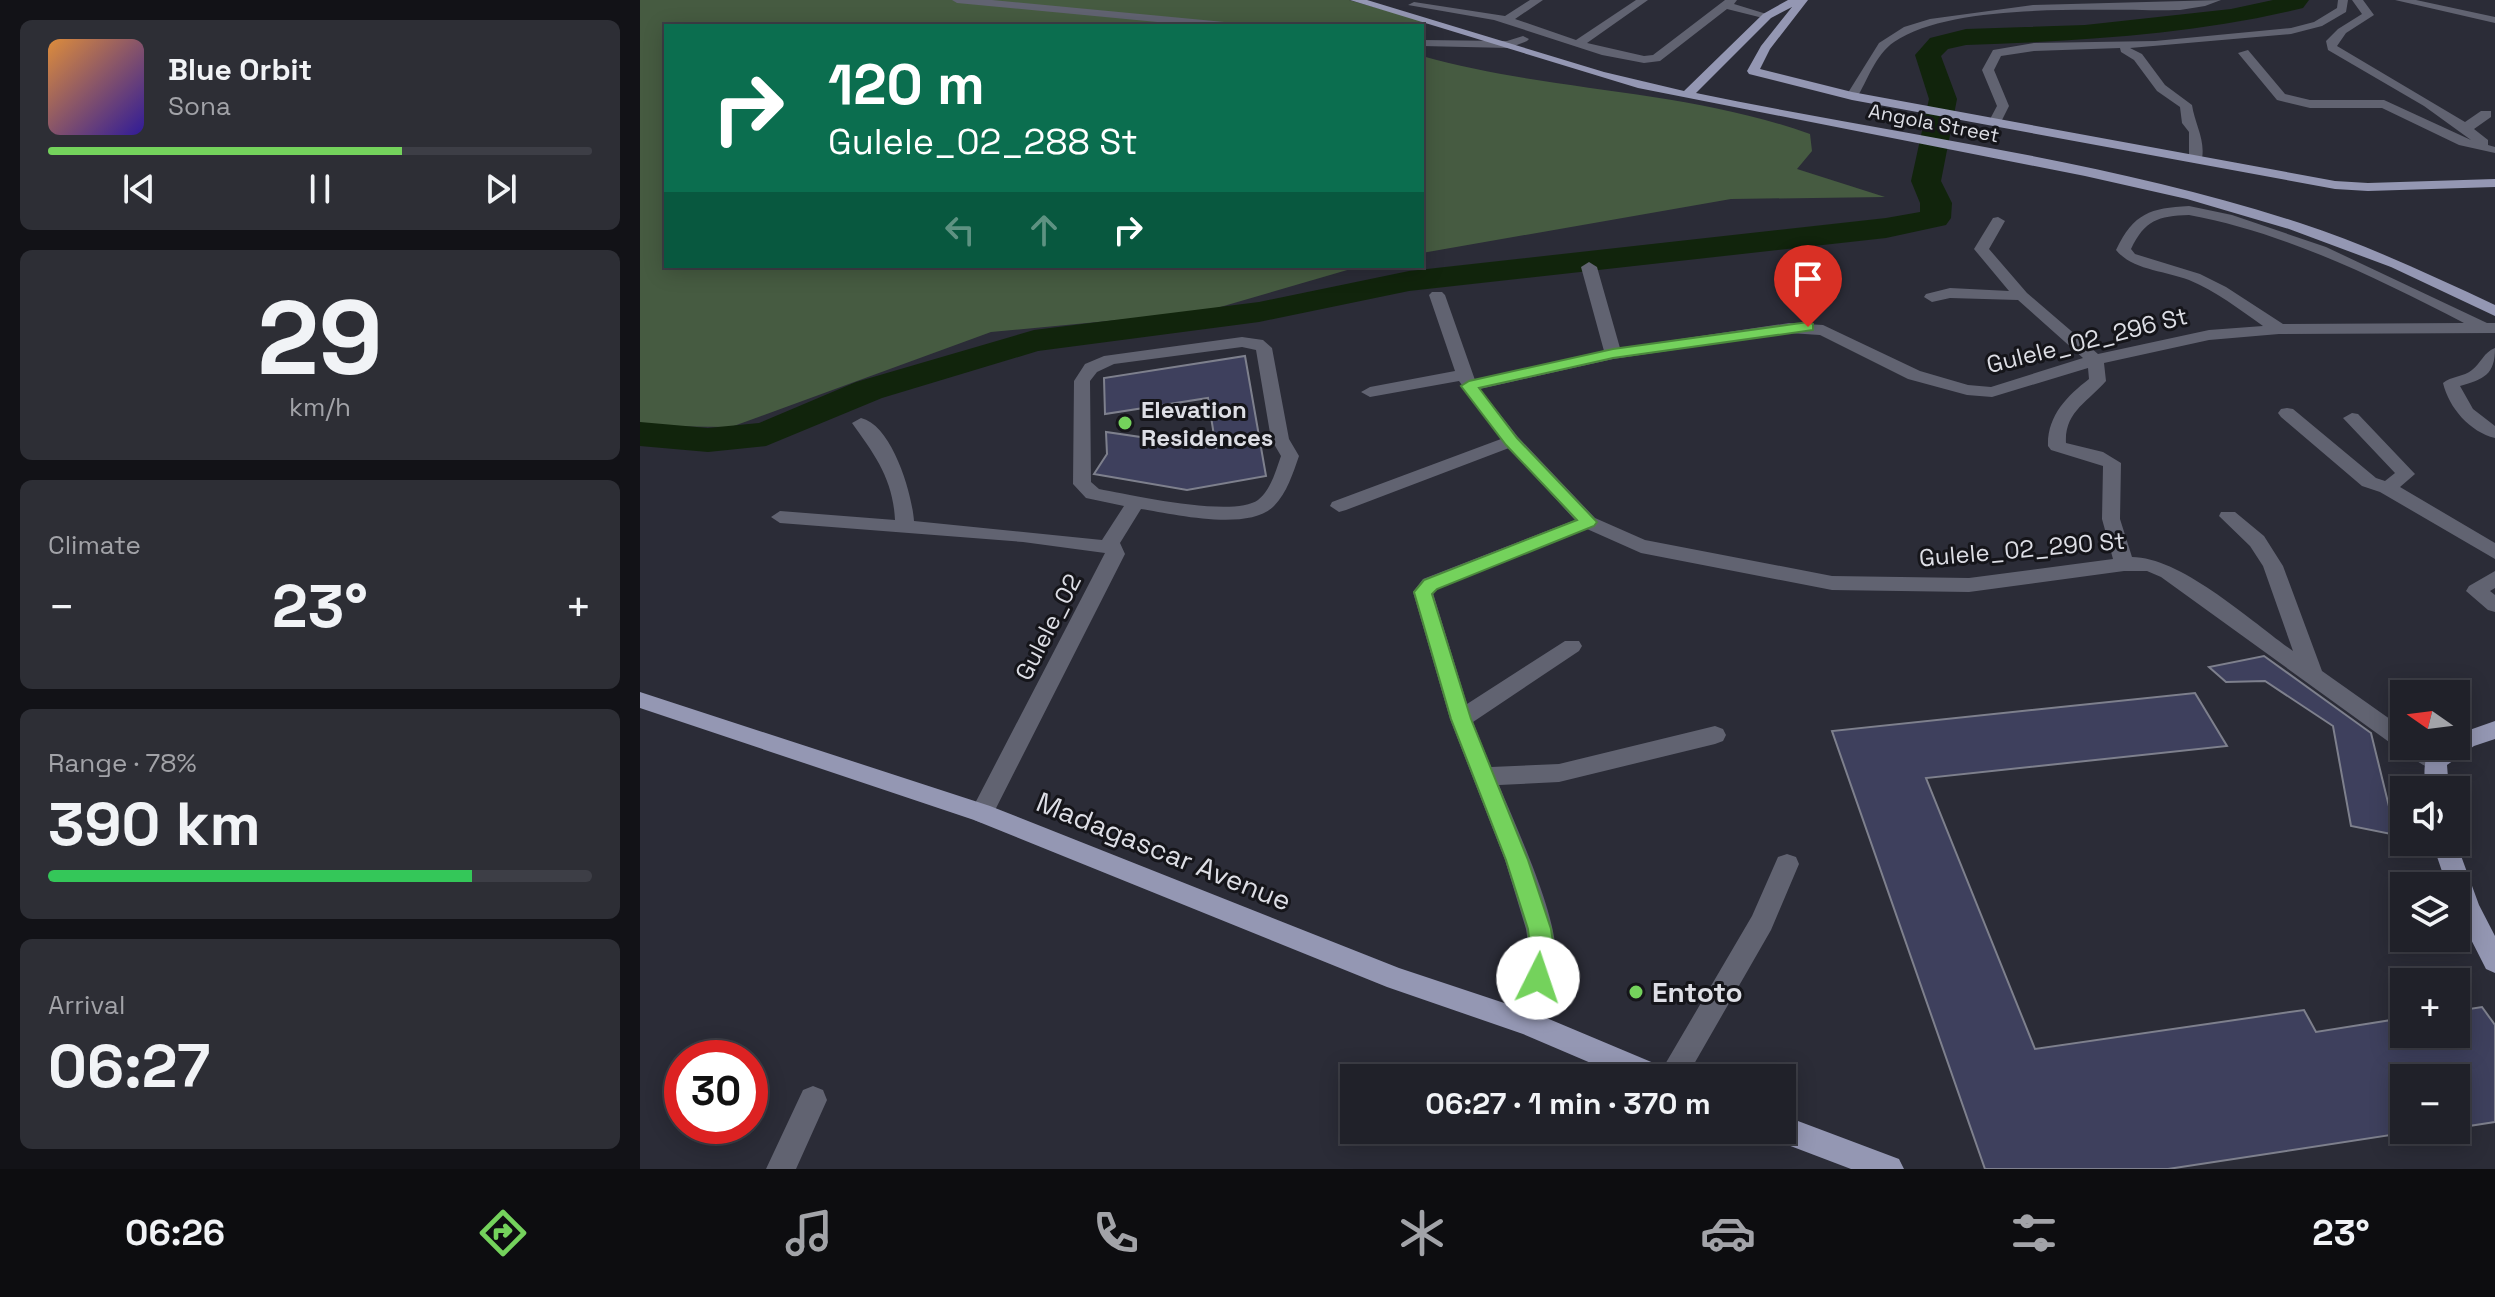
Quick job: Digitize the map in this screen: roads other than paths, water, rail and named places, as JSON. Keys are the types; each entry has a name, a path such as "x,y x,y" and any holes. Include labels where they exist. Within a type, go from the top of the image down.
{"main road":[{"name":"Angola Street","path":"1355,0 1613,78 2094,173 2226,204 2409,269 2495,311"},
{"path":"1397,0 1641,73 2022,147 2212,188 2359,236 2437,267 2495,297"},
{"path":"1687,95 1767,16 1796,0"},
{"path":"1803,0 1753,71 1762,76 1852,96 2335,185 2495,183"},
{"name":"Madagascar Avenue","path":"640,700 982,813 1396,979 1528,1023 1625,1064"},
{"path":"2436,776 2435,761 2466,740 2495,730"},
{"path":"2449,856 2467,907 2495,961"},
{"path":"1796,1134 1889,1169"}],"street":[{"path":"957,0 1214,24"},
{"path":"1506,20 1538,0"},
{"path":"1578,44 1643,0"},
{"path":"1852,96 1876,53 1889,39 1909,28 1933,21 2074,6 2154,6 2216,0"},
{"path":"1995,121 2003,106 1988,70 1997,53 2034,47 2155,44 2291,31 2318,24 2342,10 2343,0"},
{"path":"2357,0 2368,15 2342,31 2330,43 2332,48 2411,92 2466,128 2493,151"},
{"path":"2400,0 2495,20"},
{"path":"1414,5 1506,20 1578,44 1651,60 1729,2 1767,16"},
{"path":"1424,43 1509,45 1523,39"},
{"path":"2125,50 2148,66 2161,88 2186,105 2188,123 2195,132 2196,160"},
{"path":"2244,53 2281,97 2310,104 2384,104 2464,142 2493,151"},
{"path":"2466,128 2486,114"},
{"path":"2279,329 2232,296 2195,277 2130,257 2123,250 2130,232 2158,212 2177,210 2236,221 2328,253 2490,328"},
{"path":"1998,221 1981,249 2022,296 2095,360 2098,381 2069,406 2055,437 2057,446 2112,463 2111,519 2124,564"},
{"path":"1589,267 1613,354"},
{"path":"1932,297 1950,293 2022,296"},
{"path":"1437,295 1466,380"},
{"name":"Gulele_02_296 St","path":"1370,392 1808,327 1823,330 1914,375 1967,390 1992,392 2095,360 2209,335 2279,329 2490,328"},
{"path":"1242,342 1257,343 1264,348 1280,439 1290,456 1282,479 1266,503 1257,508 1222,513 1136,502 1093,494 1082,484 1082,381 1091,368 1110,360 1242,342"},
{"path":"2495,353 2476,376 2451,383 2453,395 2467,412 2495,433"},
{"name":"Gulele_02_290 St","path":"1466,380 1512,441 1588,522 1641,546 1832,583 1969,585 2124,564 2149,564 2168,572 2390,731"},
{"path":"2287,413 2369,482 2387,488 2495,552"},
{"path":"2352,418 2406,474 2387,488"},
{"path":"861,423 886,450 904,497 905,526"},
{"path":"1339,506 1512,441"},
{"path":"1108,546 1136,502"},
{"path":"2228,516 2257,541 2273,566 2312,673"},
{"name":"Gulele_02","path":"780,517 1023,536 1115,548 1115,554 982,813"},
{"path":"1528,1023 1543,955 1539,929 1461,719 1423,592 1430,584 1588,522"},
{"path":"2495,578 2476,591 2495,605"},
{"path":"1461,719 1572,646"},
{"path":"1484,776 1559,773 1715,735"},
{"path":"1679,1064 1762,922 1787,864"},
{"path":"781,1169 813,1100"}],"waterway":[{"path":"640,434 708,440 766,434 869,390 1034,341 1259,312 1409,281 1886,228 1935,218 1936,203 1926,181 1943,99 1928,55 1939,43 1966,37 2085,33 2231,16 2297,0"}],"place":[{"name":"Elevation Residences","path":"1125,423"},
{"name":"Entoto","path":"1636,992"}]}
